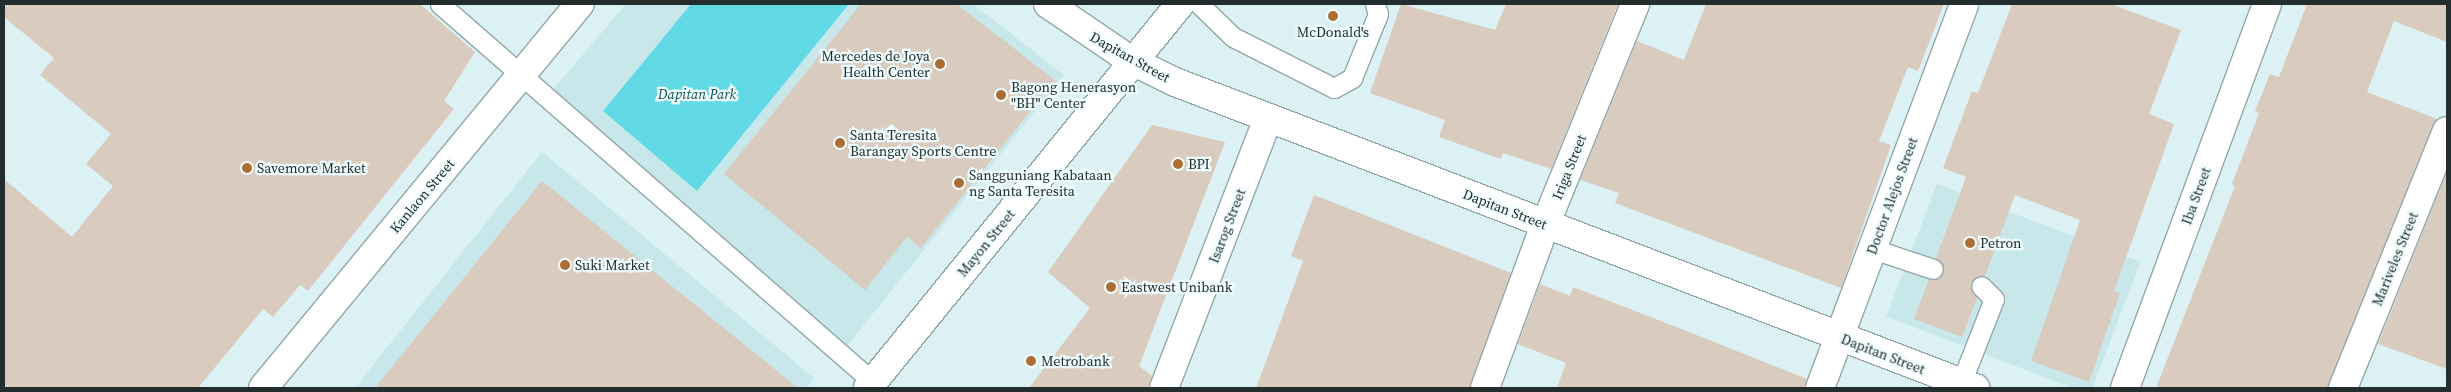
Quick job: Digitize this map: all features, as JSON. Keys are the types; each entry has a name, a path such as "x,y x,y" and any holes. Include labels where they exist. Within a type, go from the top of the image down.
{"street":[{"name":"Kanlaon Street","path":"263,388 580,4"},
{"name":"Dapitan Street","path":"1048,4 1130,60 1268,119 1968,386"},
{"name":"Mayon Street","path":"871,385 1130,60 1180,4"},
{"name":"Iriga Street","path":"1486,388 1545,225 1635,4"},
{"name":"Doctor Alejos Street","path":"1820,388 1964,4"},
{"name":"Iba Street","path":"2125,388 2267,4"},
{"name":"Isarog Street","path":"1164,388 1268,119"},
{"name":"Mariveles Street","path":"2344,388 2447,131"}],"lane":[{"path":"440,4 520,78 871,385"},
{"path":"1199,4 1233,37 1334,88 1352,78 1378,14 1375,4"},
{"path":"1873,249 1933,269"},
{"path":"1968,386 1994,299 1981,286"}],"shaded area":[{"path":"626,4 691,4 603,111 697,191 849,4 973,4 1064,75 847,346 551,92"},
{"name":"Suki Market","path":"542,152 814,378 806,388 355,388"},
{"path":"1937,184 2141,262 2092,388 2072,388 1886,317"}],"green space":[{"name":"Dapitan Park","path":"691,4 849,4 697,191 603,111"}],"building":[{"path":"4,4 420,4 475,52 444,101 454,109 308,291 300,285 273,317 263,309 198,388 4,388 4,179 72,237 113,186 86,164 111,134 40,75 54,58 4,17"},
{"path":"861,4 956,4 1055,80 921,248 907,237 865,290 724,174"},
{"path":"1401,4 1495,30 1506,4 1618,4 1551,169 1503,153 1501,159 1439,137 1445,120 1370,93"},
{"path":"1706,4 1944,4 1918,71 1908,67 1879,141 1891,145 1841,288 1615,203 1619,193 1580,180 1637,41 1684,60"},
{"path":"2012,4 2111,4 2181,30 2149,114 2174,124 2114,291 2120,293 2089,382 2031,361 2080,220 2015,195 1985,276 1970,283 1977,298 1962,337 1914,319 1929,279 1943,273 1936,258 1966,177 1943,168 1972,91 1978,93"},
{"path":"2307,4 2447,4 2447,42 2394,21 2367,92 2437,119 2328,388 2156,388 2235,186 2232,184 2259,113 2255,111 2270,74 2279,77"},
{"path":"1152,125 1225,142 1139,366 1152,376 1149,388 1029,388 1090,308 1048,272"},
{"path":"2447,172 2447,369 2378,344"},
{"name":"Suki Market","path":"542,181 798,388 375,388"},
{"path":"1314,195 1511,273 1470,388 1256,388 1303,261 1291,256"},
{"path":"1540,284 1570,296 1573,287 1679,328 1807,379 1805,388 1557,388 1566,363 1518,344"}],"place":[{"name":"McDonald's","path":"1333,16"},
{"name":"Mercedes de Joya Health Center","path":"940,64"},
{"name":"Bagong Henerasyon \"BH\" Center","path":"1001,95"},
{"name":"Santa Teresita Barangay Sports Centre","path":"840,143"},
{"name":"BPI","path":"1178,164"},
{"name":"Savemore Market","path":"247,168"},
{"name":"Sangguniang Kabataan ng Santa Teresita","path":"959,183"},
{"name":"Petron","path":"1970,243"},
{"name":"Suki Market","path":"565,265"},
{"name":"Eastwest Unibank","path":"1111,287"},
{"name":"Metrobank","path":"1031,361"}]}
